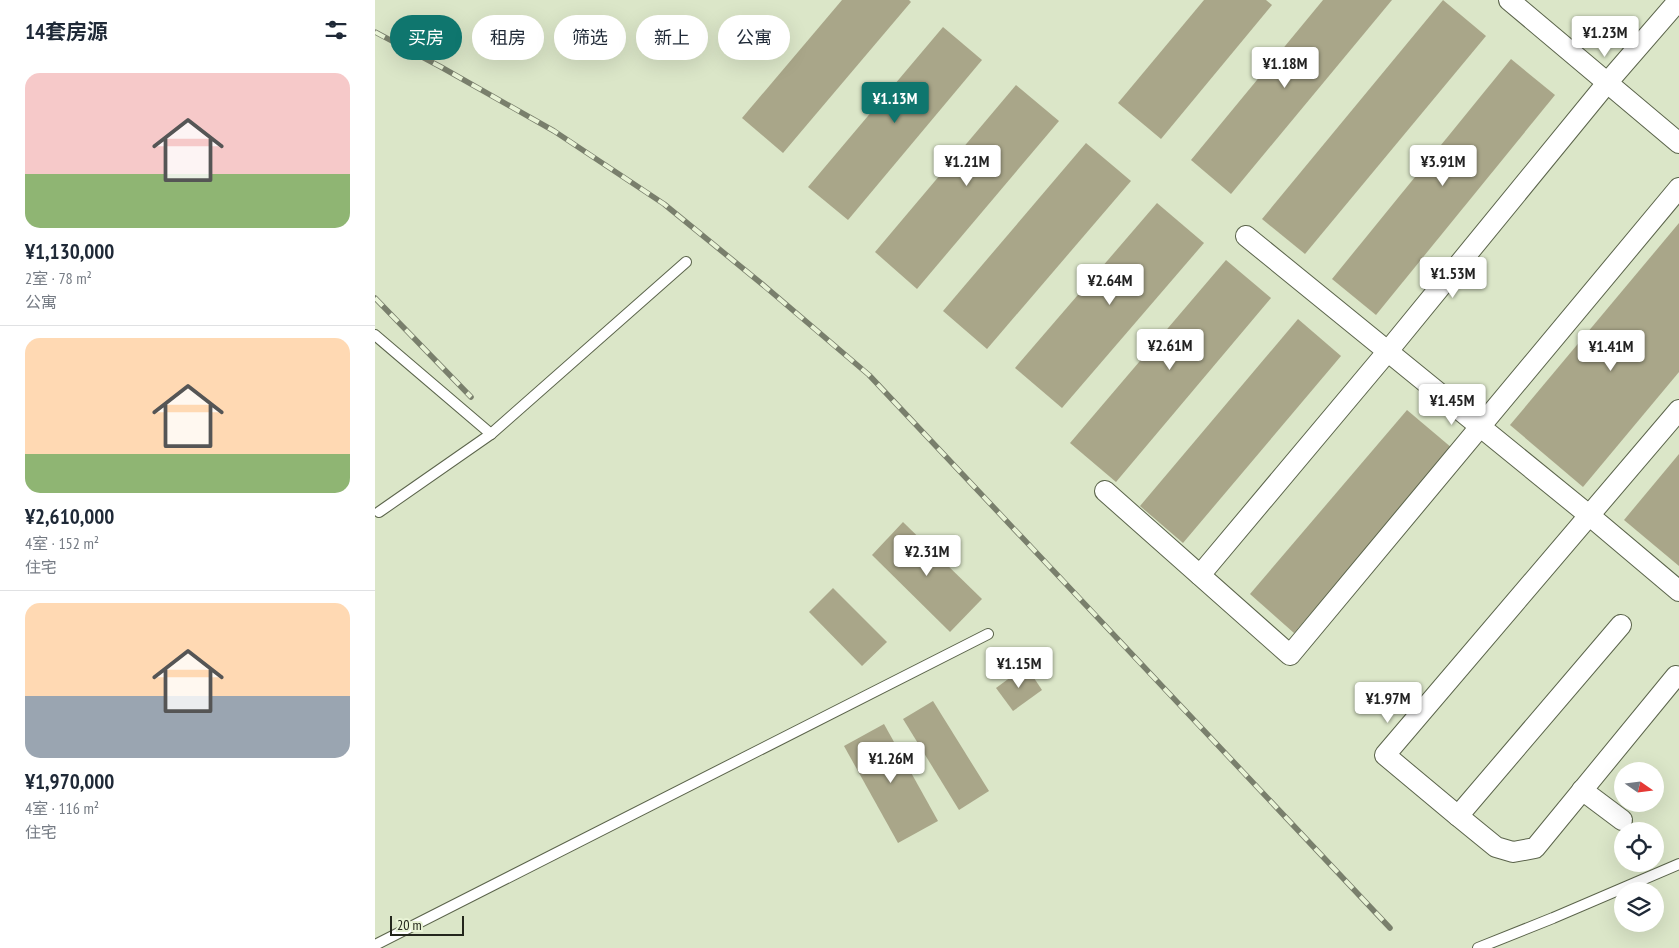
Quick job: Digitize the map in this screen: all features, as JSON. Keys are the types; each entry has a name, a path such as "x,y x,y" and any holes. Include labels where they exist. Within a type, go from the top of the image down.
{"street":[{"path":"1509,0 1679,143"},
{"path":"1200,575 1388,351 1607,83 1679,0"},
{"path":"1105,491 1290,655 1679,188"},
{"path":"1246,236 1590,516 1679,591"},
{"path":"1676,676 1535,848 1513,852 1496,848 1385,755 1679,410"},
{"path":"1458,816 1621,625"},
{"path":"1582,790 1622,820"}],"lane":[{"path":"379,512 491,434 686,262"},
{"path":"375,335 491,434"},
{"path":"375,945 988,634"},
{"path":"1478,948 1679,864"}],"building":[{"path":"842,0 909,0 911,2 783,153 742,118"},
{"path":"1204,0 1266,0 1272,5 1161,139 1118,103"},
{"path":"1323,0 1392,0 1231,194 1191,160"},
{"path":"1443,0 1486,36 1305,254 1262,219"},
{"path":"943,27 982,60 848,220 808,187"},
{"path":"1511,59 1555,95 1376,315 1332,279"},
{"path":"1016,85 1059,121 917,289 875,252"},
{"path":"1086,143 1131,181 987,349 943,311"},
{"path":"1157,203 1204,243 1062,408 1015,368"},
{"path":"1679,223 1679,372 1583,487 1510,425"},
{"path":"1226,260 1271,298 1116,482 1070,443"},
{"path":"1298,319 1341,356 1183,543 1140,506"},
{"path":"1407,410 1452,448 1294,633 1250,594"},
{"path":"1679,454 1679,566 1624,520"},
{"path":"903,522 982,599 950,632 872,555"},
{"path":"833,588 887,642 862,666 809,612"},
{"path":"1026,666 1042,690 1013,711 996,688"},
{"path":"933,701 989,791 959,810 903,719"},
{"path":"884,724 938,821 898,843 844,746"}],"railway":[{"path":"375,32 554,131 664,204 869,375 1390,928"},
{"path":"375,298 471,397"}]}
